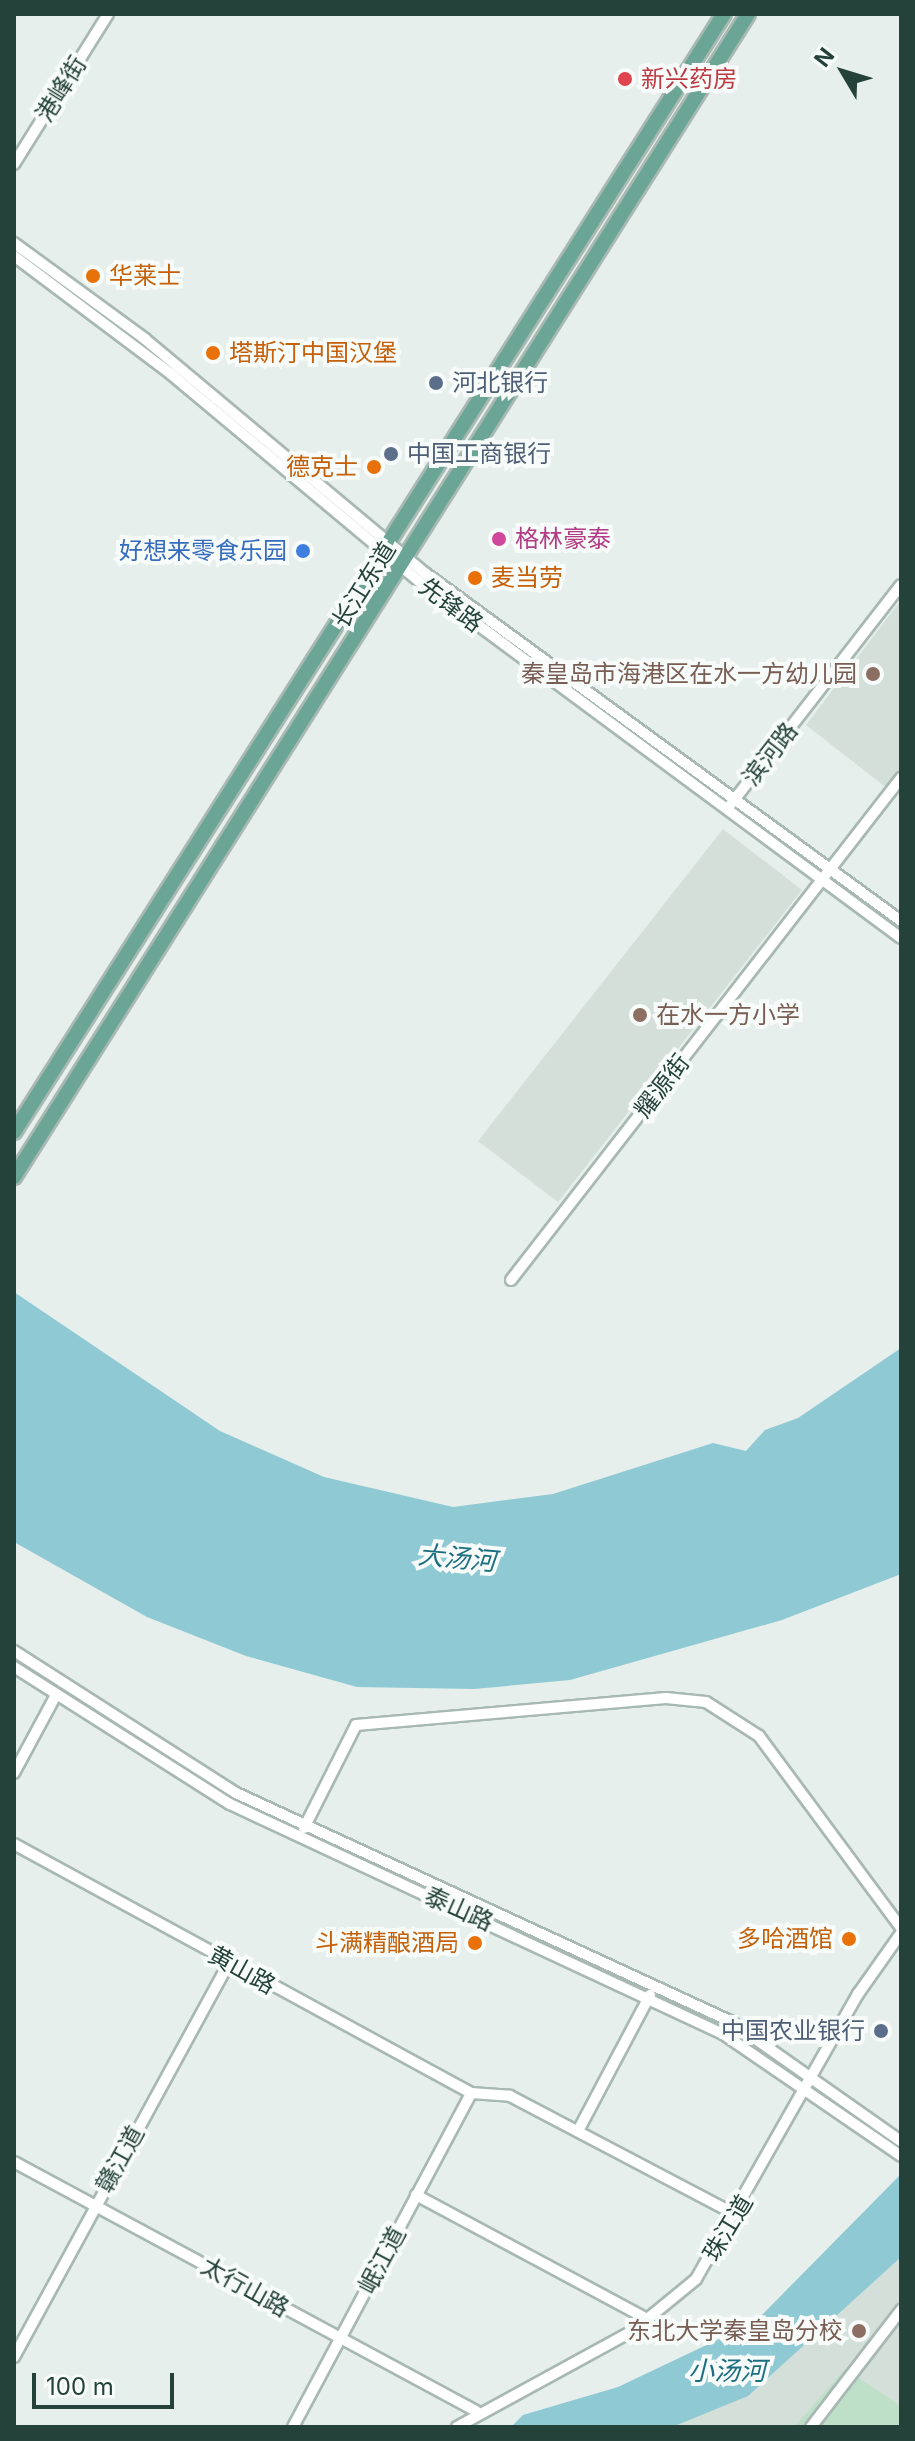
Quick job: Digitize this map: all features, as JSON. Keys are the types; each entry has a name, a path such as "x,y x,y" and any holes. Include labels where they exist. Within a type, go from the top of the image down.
{"main road":[{"name":"长江东道","path":"14,1132 724,14"},
{"name":"长江东道","path":"14,1177 748,14"}],"street":[{"name":"港峰街","path":"14,164 108,14"},
{"path":"14,243 145,339 404,563 831,867 901,921"},
{"path":"14,256 171,374 385,546"},
{"name":"先锋路","path":"404,563 901,938"},
{"name":"滨河路","path":"727,809 901,585"},
{"name":"耀源街","path":"511,1280 901,778"},
{"path":"14,1651 236,1793 660,1985 811,2076 901,2141"},
{"name":"泰山路","path":"14,1667 230,1804 650,1995 804,2087 900,2155"},
{"path":"14,1773 56,1695"},
{"path":"299,1837 356,1725 666,1698 706,1702 759,1736 901,1930"},
{"name":"黄山路","path":"14,1844 471,2093"},
{"name":"珠江道","path":"457,2427 476,2411 649,2320 696,2279 737,2215 804,2087 901,1930"},
{"name":"赣江道","path":"14,2357 94,2205 229,1963"},
{"path":"578,2131 650,1995"},
{"path":"471,2093 510,2096 737,2215"},
{"name":"岷江道","path":"293,2427 471,2093"},
{"name":"太行山路","path":"14,2162 476,2411"},
{"path":"416,2195 649,2320"},
{"path":"811,2427 901,2310"}],"shaded area":[{"name":"秦皇岛市海港区在水一方幼儿园","path":"901,600 901,773 888,789 806,725"},
{"name":"在水一方小学","path":"723,829 802,890 558,1202 478,1141"},
{"name":"东北大学秦皇岛分校","path":"901,2249 901,2427 662,2427"}],"green space":[{"path":"845,2369 901,2406 901,2427 794,2427"}],"water":[{"name":"大汤河","path":"14,1292 220,1431 324,1477 453,1507 553,1494 713,1443 746,1451 765,1430 798,1418 901,1348 901,1574 782,1620 570,1680 474,1689 357,1687 246,1656 147,1617 14,1542"},
{"name":"小汤河","path":"901,2174 901,2257 748,2396 672,2427 511,2427 523,2415 618,2387 755,2322"}],"place":[{"name":"新兴药房","path":"625,79"},
{"name":"华莱士","path":"93,276"},
{"name":"塔斯汀中国汉堡","path":"213,353"},
{"name":"河北银行","path":"436,383"},
{"name":"中国工商银行","path":"391,454"},
{"name":"德克士","path":"374,467"},
{"name":"格林豪泰","path":"499,539"},
{"name":"好想来零食乐园","path":"303,551"},
{"name":"麦当劳","path":"475,578"},
{"name":"秦皇岛市海港区在水一方幼儿园","path":"873,674"},
{"name":"在水一方小学","path":"640,1015"},
{"name":"多哈酒馆","path":"849,1939"},
{"name":"斗满精酿酒局","path":"475,1943"},
{"name":"中国农业银行","path":"881,2031"},
{"name":"东北大学秦皇岛分校","path":"859,2331"}]}
